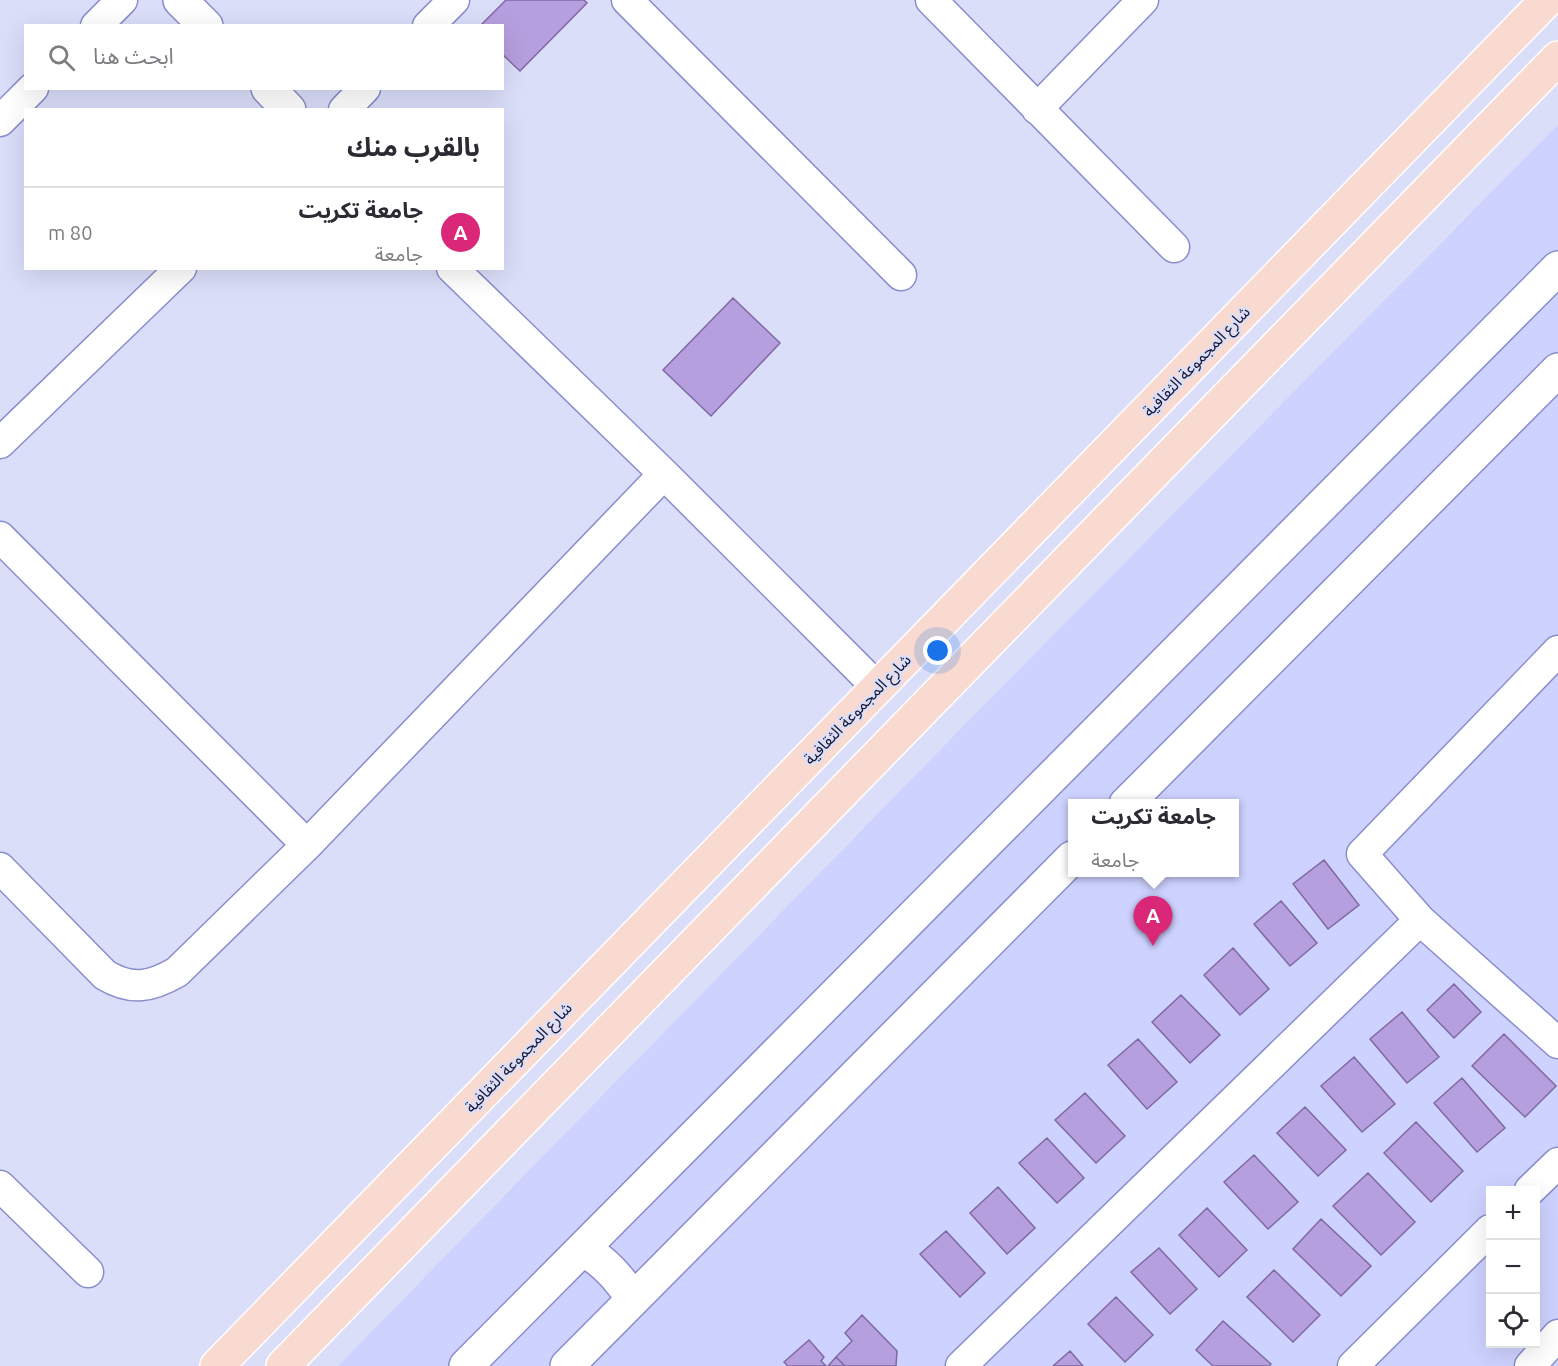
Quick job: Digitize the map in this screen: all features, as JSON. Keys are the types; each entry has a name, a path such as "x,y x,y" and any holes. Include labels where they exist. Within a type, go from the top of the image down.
{"main road":[{"name":"شارع المجموعة الثقافية","path":"217,1366 1547,0"},
{"path":"282,1366 1558,58"}],"street":[{"path":"98,24 122,0"},
{"path":"180,0 204,24"},
{"path":"430,24 454,0"},
{"path":"627,0 901,275"},
{"path":"931,0 1174,247"},
{"path":"1038,109 1143,0"},
{"path":"0,121 31,90"},
{"path":"270,90 287,108"},
{"path":"346,108 363,90"},
{"path":"466,1366 1558,268"},
{"path":"0,443 179,270"},
{"path":"454,270 878,687"},
{"path":"1131,799 1558,370"},
{"path":"0,868 105,975 127,985 139,985 151,984 177,972 308,845 664,474"},
{"path":"0,537 308,845"},
{"path":"1558,651 1362,854 1420,920 1558,1043"},
{"path":"567,1366 1068,862"},
{"path":"961,1366 1420,920"},
{"path":"1535,1186 1558,1163"},
{"path":"0,1186 88,1272"},
{"path":"1353,1366 1486,1235"},
{"path":"583,1249 612,1270 633,1299"},
{"path":"1530,1366 1558,1335"}],"shaded area":[{"path":"1558,125 1558,1366 338,1366 988,701"}],"building":[{"path":"506,0 584,0 587,3 520,71 504,56 504,24 482,24"},
{"path":"733,298 780,343 711,416 663,370"},
{"path":"1324,860 1359,905 1328,929 1293,884"},
{"path":"1281,901 1317,943 1290,966 1254,924"},
{"path":"1233,948 1269,989 1240,1015 1204,975"},
{"path":"1454,984 1481,1012 1454,1038 1427,1010"},
{"path":"1181,995 1220,1035 1190,1063 1152,1022"},
{"path":"1402,1012 1439,1057 1407,1083 1370,1039"},
{"path":"1504,1034 1556,1086 1525,1117 1472,1066"},
{"path":"1138,1039 1177,1082 1147,1109 1108,1065"},
{"path":"1354,1057 1395,1104 1362,1132 1321,1086"},
{"path":"1462,1078 1505,1128 1477,1152 1434,1103"},
{"path":"1085,1093 1125,1136 1096,1163 1055,1120"},
{"path":"1305,1107 1346,1150 1318,1176 1277,1133"},
{"path":"1416,1122 1463,1171 1431,1202 1384,1153"},
{"path":"1047,1138 1084,1178 1057,1203 1019,1163"},
{"path":"1254,1155 1298,1202 1268,1229 1224,1182"},
{"path":"1368,1173 1415,1222 1381,1255 1333,1206"},
{"path":"998,1187 1035,1228 1007,1254 970,1213"},
{"path":"1207,1208 1247,1250 1219,1277 1179,1235"},
{"path":"1321,1219 1371,1266 1341,1296 1293,1249"},
{"path":"946,1231 985,1273 960,1297 920,1254"},
{"path":"1159,1248 1197,1289 1170,1314 1131,1272"},
{"path":"1274,1270 1320,1315 1293,1342 1247,1297"},
{"path":"1116,1297 1153,1335 1125,1362 1088,1324"},
{"path":"862,1315 897,1351 896,1366 845,1366 836,1357 852,1341 845,1333"},
{"path":"1223,1321 1271,1364 1269,1366 1213,1366 1196,1350"},
{"path":"809,1340 824,1357 821,1361 826,1366 788,1366 784,1362"},
{"path":"1070,1351 1083,1366 1053,1366"},
{"path":"836,1357 845,1366 828,1366"}],"place":[{"name":"جامعة تكريت","path":"1153,946"}]}
